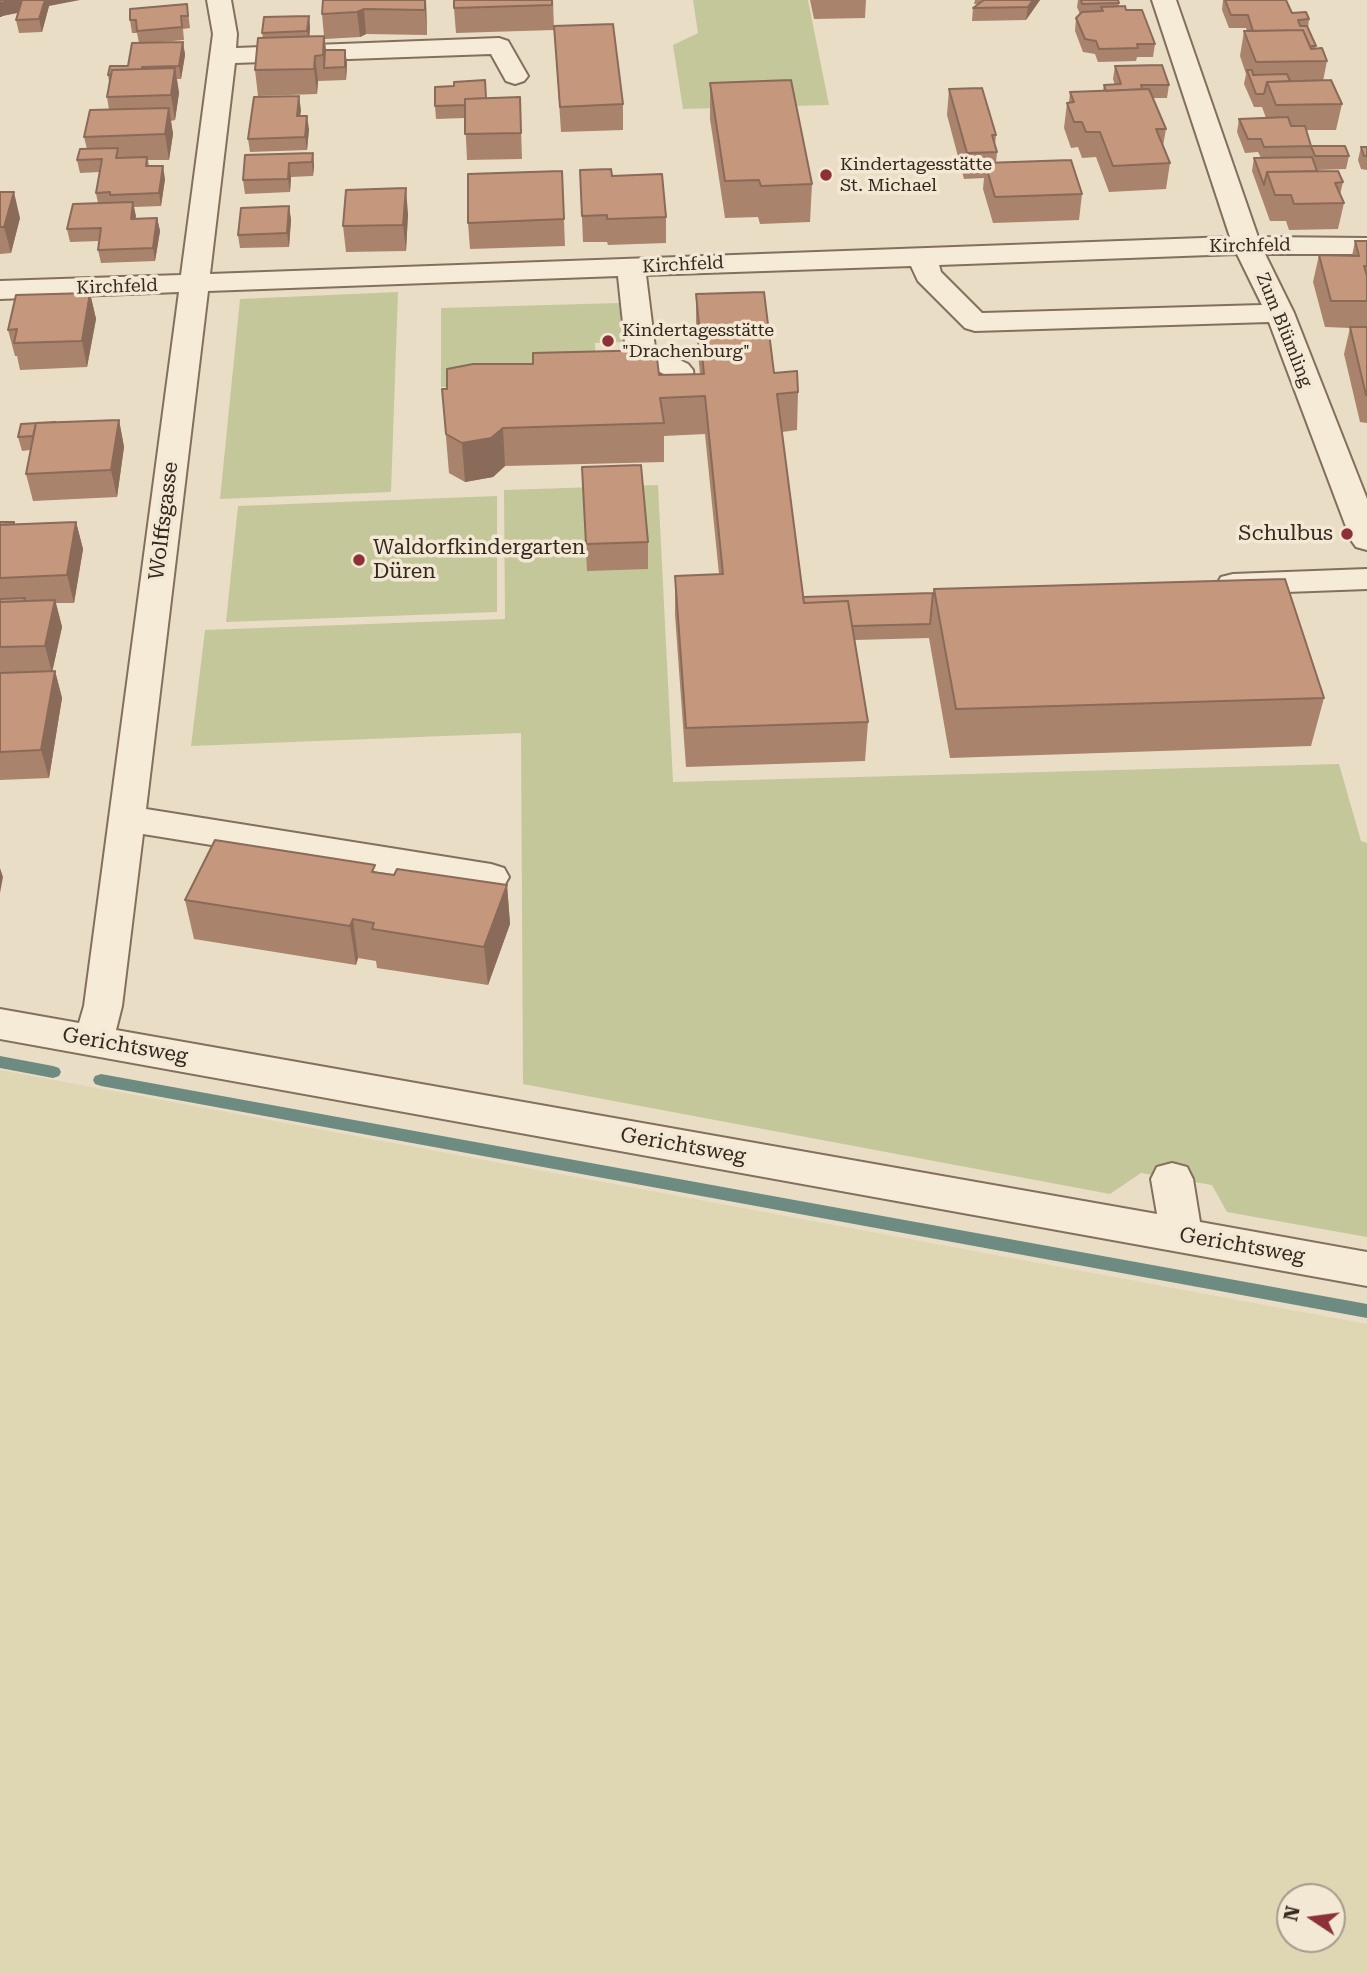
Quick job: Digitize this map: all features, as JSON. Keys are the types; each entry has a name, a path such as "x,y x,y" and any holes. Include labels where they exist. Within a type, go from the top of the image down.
{"street":[{"name":"Wolffsgasse","path":"93,1041 103,1006 223,56 225,34 219,0"},
{"name":"Zum Blümling","path":"1164,0 1247,244 1280,313 1367,540"},
{"path":"223,56 499,46 515,76"},
{"name":"Kirchfeld","path":"0,290 1247,244 1367,246"},
{"path":"923,257 928,275 975,322 1280,313"},
{"path":"631,267 641,352 678,370 681,399"},
{"path":"1207,585 1367,579"},
{"path":"127,819 491,877"},
{"name":"Gerichtsweg","path":"0,1024 1367,1269"},
{"path":"1172,1179 1181,1235"}],"shaded area":[{"path":"0,1070 1367,1324 1367,1974 0,1974"}],"green space":[{"path":"693,0 808,0 829,105 683,109 673,45 698,33"},
{"path":"398,292 391,492 220,499 240,299"},
{"path":"619,303 623,342 595,343 596,368 570,383 441,387 441,308"},
{"path":"658,485 673,782 1339,764 1361,841 1367,843 1367,1237 1227,1212 1212,1185 1141,1173 1110,1194 523,1084 521,733 191,746 205,630 505,619 504,490"},
{"path":"497,496 497,612 226,622 238,506"}],"building":[{"path":"22,0 45,0 39,19 16,20"},
{"path":"323,0 425,0 425,10 364,9 357,12 322,14"},
{"path":"454,0 552,0 552,5 454,8"},
{"path":"984,0 1033,0 1028,7 973,8"},
{"path":"1081,0 1118,0 1119,3 1082,4"},
{"path":"1225,0 1286,0 1292,13 1306,12 1309,19 1298,20 1300,26 1307,26 1316,46 1310,46 1303,30 1253,31 1248,15 1231,15"},
{"path":"187,4 188,16 181,16 182,27 137,31 136,20 130,20 130,9"},
{"path":"1125,6 1126,10 1142,10 1155,44 1137,44 1138,48 1099,49 1096,41 1085,39 1076,18 1082,12 1103,11 1101,7"},
{"path":"309,16 307,31 262,33 264,17"},
{"path":"613,24 623,104 560,107 554,26"},
{"path":"1303,30 1311,49 1322,48 1327,61 1256,62 1244,31"},
{"path":"324,36 323,55 315,56 314,69 255,70 258,38"},
{"path":"183,42 179,66 112,70 111,75 108,75 110,66 128,66 132,43"},
{"path":"325,50 345,50 345,67 324,68"},
{"path":"1162,65 1169,85 1141,85 1142,89 1106,91 1104,85 1121,84 1115,66"},
{"path":"175,68 171,95 107,97 112,70"},
{"path":"1247,70 1252,70 1253,75 1287,74 1290,81 1267,82 1264,94 1256,94"},
{"path":"485,80 486,98 465,99 465,105 435,106 435,87 454,86 454,82"},
{"path":"791,80 812,184 761,186 759,180 725,181 710,83"},
{"path":"1331,80 1342,104 1276,105 1267,82"},
{"path":"982,88 996,135 992,135 997,152 967,153 949,89"},
{"path":"1149,89 1166,129 1156,129 1170,163 1113,166 1100,132 1086,132 1082,122 1074,122 1067,103 1074,102 1070,92"},
{"path":"299,96 297,116 307,116 305,137 248,139 254,97"},
{"path":"520,97 521,133 465,134 465,99"},
{"path":"169,108 165,134 84,137 90,110"},
{"path":"1288,117 1291,126 1305,126 1311,146 1264,147 1261,139 1248,139 1239,119"},
{"path":"1311,146 1345,146 1349,156 1315,156"},
{"path":"1361,147 1367,147 1367,156 1364,156"},
{"path":"118,148 116,158 147,157 146,166 163,166 159,193 96,193 102,159 77,160 80,149"},
{"path":"313,153 312,162 289,163 288,179 243,180 245,155"},
{"path":"1312,157 1317,171 1267,172 1264,185 1254,158"},
{"path":"1071,160 1082,194 995,197 985,163"},
{"path":"611,169 612,176 662,174 666,217 607,219 607,215 582,216 580,170"},
{"path":"562,171 564,219 468,223 468,174"},
{"path":"1338,171 1343,182 1335,183 1344,203 1294,204 1291,195 1275,195 1267,172"},
{"path":"406,188 403,225 343,226 346,190"},
{"path":"0,192 14,192 4,227 0,227"},
{"path":"133,202 131,219 157,218 153,248 98,250 101,228 67,229 73,204"},
{"path":"289,206 287,233 238,235 241,208"},
{"path":"1355,241 1367,241 1367,266 1364,266 1367,276 1367,301 1331,301 1319,255 1359,256"},
{"path":"764,292 774,373 797,371 798,392 777,394 804,603 848,601 868,722 686,728 675,576 723,574 705,396 660,398 664,423 503,428 491,438 462,443 446,434 442,389 447,389 447,369 473,364 533,364 533,353 656,350 659,375 704,374 696,294"},
{"path":"90,293 82,341 14,343 17,329 8,330 16,295"},
{"path":"1350,327 1367,327 1367,395 1366,395"},
{"path":"119,420 111,470 26,474 36,423"},
{"path":"36,423 33,436 18,437 21,424"},
{"path":"641,465 648,542 586,544 582,467"},
{"path":"0,522 14,522 14,524 0,525"},
{"path":"76,522 67,575 0,578 0,525"},
{"path":"1285,579 1324,698 956,709 934,589"},
{"path":"933,593 930,624 852,626 848,601 804,603 803,597"},
{"path":"25,598 24,601 0,602 0,599"},
{"path":"55,600 45,646 0,647 0,602"},
{"path":"55,671 41,750 0,752 0,673"},
{"path":"215,840 375,865 372,872 394,875 397,869 507,885 484,947 372,929 374,923 353,919 350,926 185,900"}],"waterway":[{"path":"0,1062 53,1072"},
{"path":"101,1080 1367,1311"}],"place":[{"name":"Kindertagesstätte St. Michael","path":"826,175"},
{"name":"Kindertagesstätte \"Drachenburg\"","path":"608,341"},
{"name":"Schulbus","path":"1347,534"},
{"name":"Waldorfkindergarten Düren","path":"359,560"}]}
